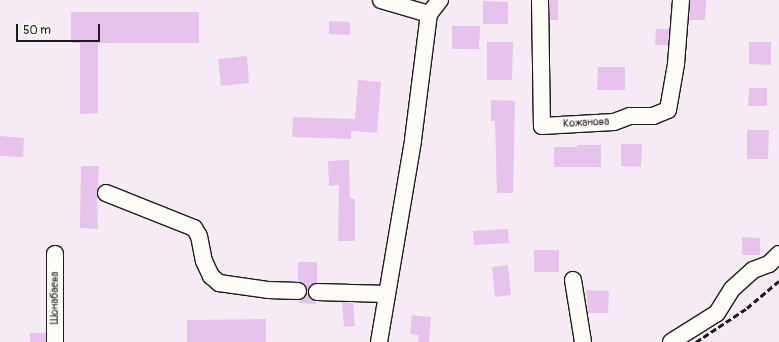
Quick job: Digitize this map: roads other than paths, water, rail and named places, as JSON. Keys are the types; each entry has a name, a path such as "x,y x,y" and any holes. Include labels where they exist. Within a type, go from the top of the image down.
{"street":[{"path":"381,0 429,14"},
{"path":"379,342 413,140 429,14 440,0"},
{"name":"Кожанова","path":"540,0 542,126 614,122 630,116 653,116 668,110 676,64 681,0"},
{"path":"106,193 194,228 199,236 204,261 211,276 219,283 268,290 298,291"},
{"name":"Шонабаева","path":"54,254 55,342"},
{"path":"672,342 717,313 732,289 753,270 769,264 779,254"},
{"path":"573,280 583,342"},
{"path":"317,292 387,294"}],"railway":[{"path":"696,342 747,308 779,281"}]}
